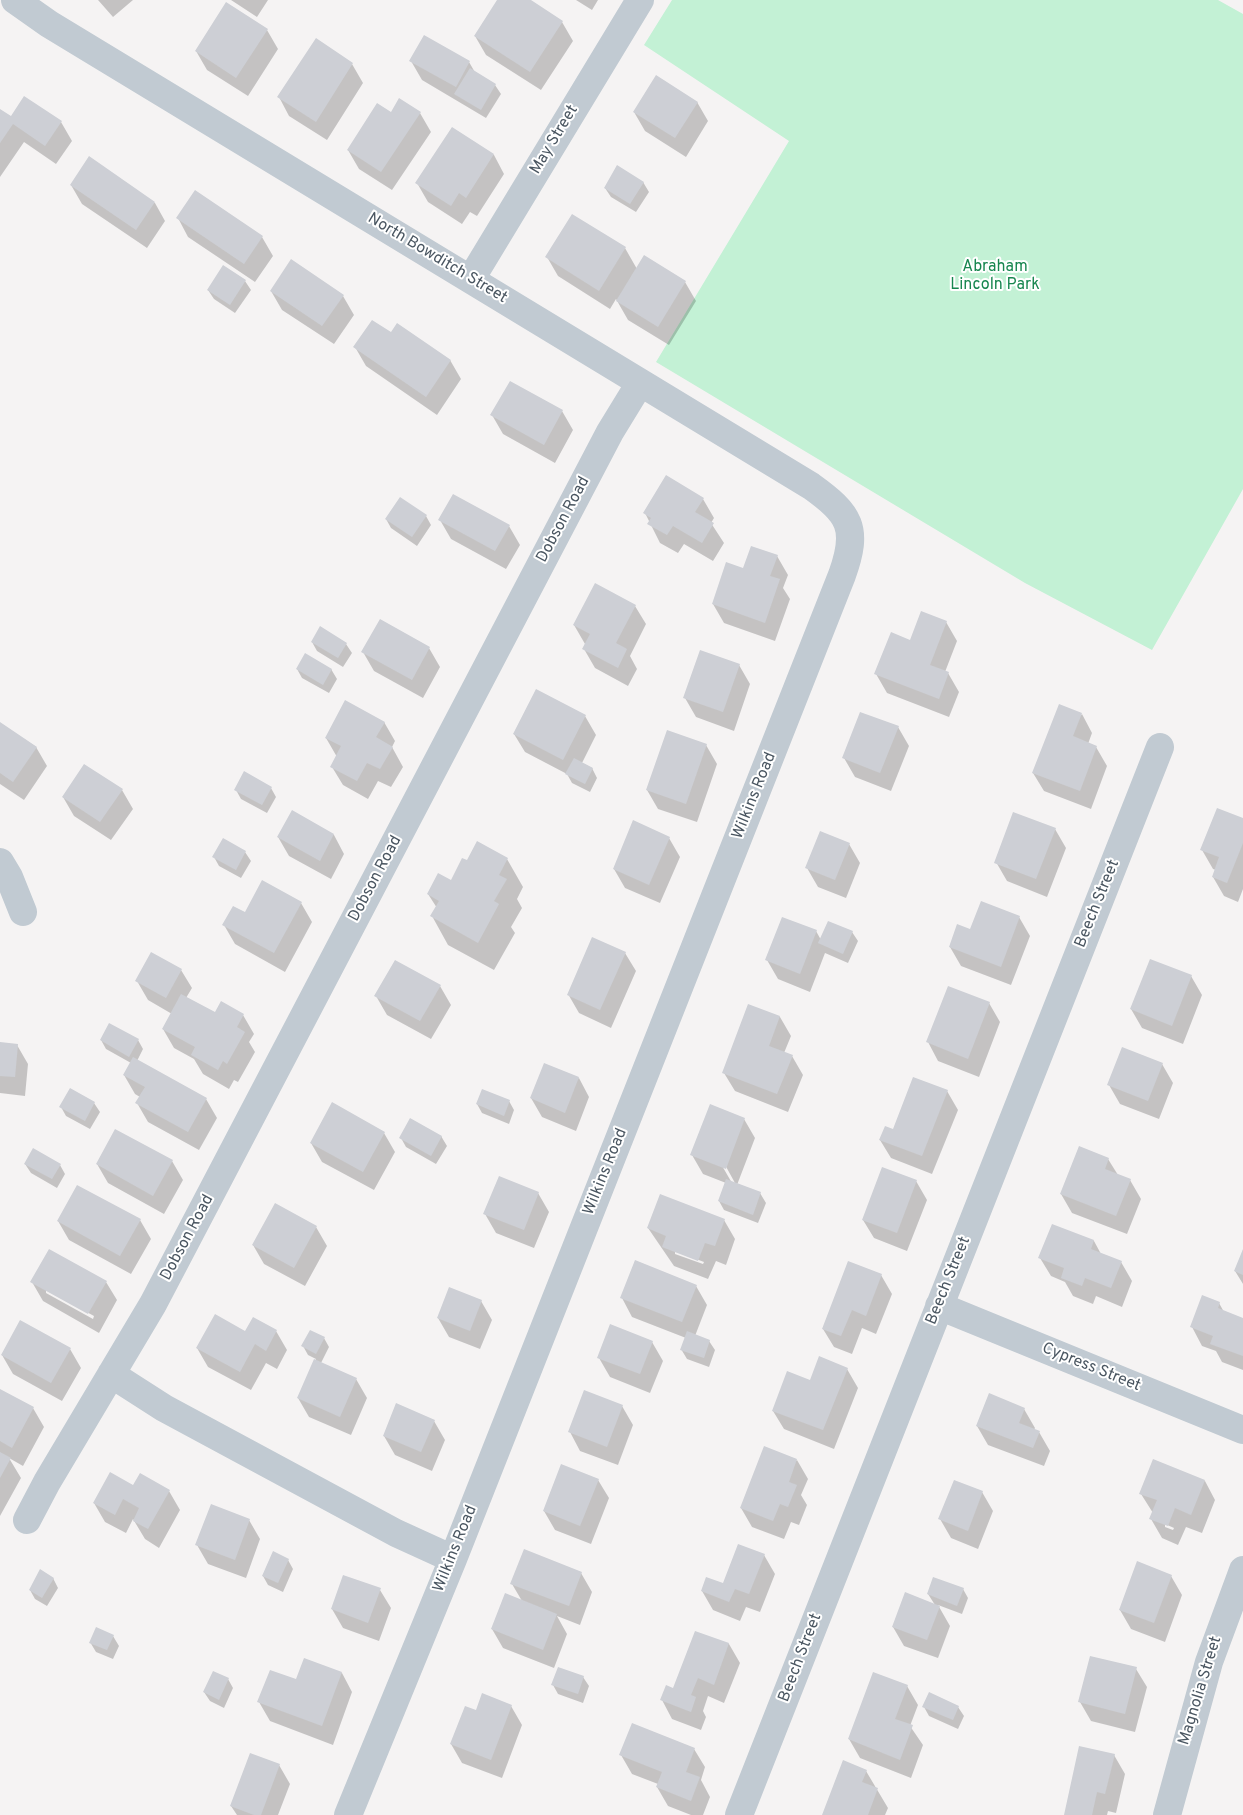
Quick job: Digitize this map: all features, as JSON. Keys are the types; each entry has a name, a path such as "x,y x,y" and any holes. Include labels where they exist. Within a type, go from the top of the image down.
{"street":[{"name":"North Bowditch Street","path":"15,0 49,24 811,486 840,508 850,526"},
{"name":"May Street","path":"471,280 640,0"},
{"name":"Dobson Road","path":"28,1520 153,1304 596,458 640,383"},
{"name":"Wilkins Road","path":"348,1815 453,1559 842,575 850,550 850,526"},
{"name":"Beech Street","path":"739,1815 1160,747"},
{"path":"0,862 9,877 23,912"},
{"name":"Cypress Street","path":"939,1306 1243,1430"},
{"path":"111,1374 164,1408 403,1536 453,1559"},
{"name":"Magnolia Street","path":"1167,1815 1209,1662 1243,1570"}],"green space":[{"name":"Abraham Lincoln Park","path":"672,0 1218,0 1243,14 1243,489 1152,650 1025,583 656,362 789,141 644,45"}],"building":[{"path":"497,0 531,0 563,21 530,72 474,36"},
{"path":"226,2 268,29 236,78 195,51"},
{"path":"424,35 470,61 456,87 409,61"},
{"path":"316,38 353,63 316,122 277,97"},
{"path":"470,68 496,84 481,110 454,94"},
{"path":"656,75 698,102 675,138 633,112"},
{"path":"24,96 62,121 45,146 13,124 0,143 0,109 11,116"},
{"path":"399,98 421,112 381,172 347,150 377,103 391,112"},
{"path":"452,127 494,154 466,198 459,193 451,206 415,183"},
{"path":"89,156 155,202 136,230 70,185"},
{"path":"617,165 644,182 630,204 604,188"},
{"path":"195,190 263,236 244,264 176,218"},
{"path":"572,214 626,247 599,291 545,257"},
{"path":"644,255 686,281 658,327 616,301"},
{"path":"291,259 344,295 322,326 270,291"},
{"path":"223,265 246,280 230,305 207,290"},
{"path":"372,320 391,332 397,323 451,360 426,397 353,347"},
{"path":"510,381 563,410 544,445 490,415"},
{"path":"666,475 704,498 695,512 714,523 702,543 673,526 667,535 647,524 651,518 643,513"},
{"path":"453,494 510,525 495,551 438,520"},
{"path":"400,497 427,515 412,537 385,519"},
{"path":"751,546 778,555 770,576 780,579 765,623 712,604 726,562 743,568"},
{"path":"595,583 636,605 616,643 627,649 618,668 582,649 590,634 573,625"},
{"path":"921,611 947,621 930,665 949,672 939,699 874,674 891,632 910,640"},
{"path":"380,619 430,647 412,680 361,652"},
{"path":"320,626 347,643 338,658 311,642"},
{"path":"700,650 740,664 723,712 683,698"},
{"path":"305,653 332,669 323,685 296,669"},
{"path":"536,689 586,715 563,760 513,734"},
{"path":"345,700 385,722 376,737 393,747 380,769 367,763 357,781 330,767 341,746 325,738"},
{"path":"1059,704 1082,713 1073,736 1097,746 1080,791 1032,773"},
{"path":"860,712 899,726 880,773 842,758"},
{"path":"0,722 37,747 13,782 0,773"},
{"path":"667,730 707,744 686,804 646,790"},
{"path":"574,758 593,768 585,784 565,774"},
{"path":"84,764 123,789 100,822 62,797"},
{"path":"244,771 272,787 262,805 234,790"},
{"path":"1217,808 1243,818 1243,843 1227,883 1212,877 1219,857 1200,850"},
{"path":"292,810 334,834 320,861 277,837"},
{"path":"1013,812 1056,828 1036,879 994,863"},
{"path":"633,820 670,837 649,885 613,869"},
{"path":"820,831 850,843 835,880 805,868"},
{"path":"223,838 246,851 236,870 212,857"},
{"path":"477,841 508,858 499,875 507,879 494,901 499,904 478,943 430,916 439,901 427,894 438,873 451,880 462,858 467,860"},
{"path":"262,880 302,902 274,953 222,925 233,906 245,912"},
{"path":"981,901 1020,916 1001,967 949,947 957,924 970,929"},
{"path":"782,917 817,930 800,974 765,960"},
{"path":"828,921 853,931 843,954 818,943"},
{"path":"592,937 626,952 600,1010 567,995"},
{"path":"151,952 182,969 166,998 135,981"},
{"path":"1150,959 1192,975 1172,1026 1130,1009"},
{"path":"395,960 441,985 420,1021 374,996"},
{"path":"948,986 990,1002 968,1059 926,1042"},
{"path":"181,994 215,1012 221,1001 244,1014 237,1027 245,1032 227,1064 223,1061 218,1070 191,1055 195,1047 162,1029"},
{"path":"748,1004 780,1016 769,1046 793,1055 777,1094 722,1073"},
{"path":"109,1023 139,1039 129,1057 100,1040"},
{"path":"0,1042 18,1044 15,1077 0,1076"},
{"path":"1122,1047 1163,1063 1148,1101 1107,1085"},
{"path":"133,1057 207,1098 188,1132 135,1103 145,1087 123,1075"},
{"path":"544,1063 579,1077 565,1113 530,1098"},
{"path":"913,1077 948,1090 922,1156 879,1140 885,1126 893,1129"},
{"path":"70,1088 95,1102 85,1121 59,1107"},
{"path":"482,1089 510,1100 504,1116 476,1104"},
{"path":"332,1102 385,1132 363,1172 310,1143"},
{"path":"710,1104 745,1118 726,1169 690,1155"},
{"path":"410,1118 442,1136 431,1156 399,1138"},
{"path":"115,1129 173,1160 153,1196 96,1164"},
{"path":"1079,1146 1109,1158 1105,1169 1131,1179 1116,1216 1060,1194"},
{"path":"33,1148 61,1164 52,1179 24,1164"},
{"path":"882,1167 917,1180 897,1233 862,1220"},
{"path":"499,1176 539,1192 524,1230 483,1214"},
{"path":"726,1179 761,1192 753,1215 718,1201"},
{"path":"77,1185 141,1219 120,1256 57,1221"},
{"path":"660,1194 725,1219 715,1246 705,1243 698,1261 662,1247 666,1236 647,1228"},
{"path":"275,1203 317,1226 294,1268 252,1245"},
{"path":"1052,1224 1094,1240 1091,1249 1122,1261 1111,1288 1085,1278 1082,1286 1061,1278 1064,1268 1038,1258"},
{"path":"49,1249 107,1281 88,1314 30,1282"},
{"path":"1243,1249 1243,1275 1234,1271"},
{"path":"635,1260 697,1285 682,1322 620,1298"},
{"path":"848,1261 882,1274 866,1316 852,1310 841,1336 822,1329"},
{"path":"449,1287 482,1300 470,1331 437,1318"},
{"path":"1202,1295 1220,1302 1218,1308 1243,1318 1243,1356 1210,1344 1213,1336 1190,1327"},
{"path":"215,1314 245,1331 253,1317 277,1330 266,1351 255,1344 240,1372 196,1348"},
{"path":"20,1320 71,1348 51,1383 1,1355"},
{"path":"610,1324 653,1341 640,1374 597,1358"},
{"path":"310,1330 325,1337 316,1354 301,1346"},
{"path":"687,1331 710,1340 704,1358 680,1350"},
{"path":"819,1356 848,1368 823,1430 772,1411 787,1371 810,1380"},
{"path":"314,1359 357,1378 340,1417 297,1398"},
{"path":"0,1389 34,1407 12,1448 0,1441"},
{"path":"584,1390 623,1405 607,1447 568,1432"},
{"path":"989,1393 1025,1408 1019,1423 1040,1431 1033,1448 976,1426"},
{"path":"396,1403 435,1420 421,1452 383,1436"},
{"path":"764,1446 797,1459 789,1482 797,1485 788,1507 780,1504 773,1521 740,1508"},
{"path":"0,1452 11,1458 0,1478"},
{"path":"1153,1459 1205,1480 1191,1515 1175,1508 1168,1526 1149,1519 1157,1500 1139,1494"},
{"path":"561,1464 599,1479 580,1526 543,1511"},
{"path":"110,1472 133,1485 140,1473 170,1490 148,1529 133,1521 139,1508 123,1499 115,1515 93,1503"},
{"path":"954,1480 983,1491 968,1531 938,1519"},
{"path":"211,1504 250,1519 235,1560 195,1545"},
{"path":"738,1544 765,1554 749,1594 735,1589 729,1602 701,1591 706,1577 723,1583"},
{"path":"524,1549 582,1572 569,1606 510,1584"},
{"path":"273,1551 289,1559 278,1583 262,1576"},
{"path":"1137,1561 1172,1575 1154,1623 1119,1610"},
{"path":"40,1569 54,1578 42,1598 29,1590"},
{"path":"343,1575 381,1588 368,1623 331,1609"},
{"path":"933,1577 964,1588 957,1606 927,1594"},
{"path":"905,1592 940,1606 927,1640 892,1627"},
{"path":"505,1593 557,1614 543,1650 491,1629"},
{"path":"96,1627 114,1635 107,1650 89,1643"},
{"path":"695,1631 729,1643 714,1685 698,1678 691,1695 696,1697 691,1712 660,1700 666,1685 673,1688"},
{"path":"1090,1656 1137,1667 1125,1714 1078,1702"},
{"path":"304,1658 342,1672 322,1726 257,1702 270,1670 296,1679"},
{"path":"558,1667 584,1676 578,1694 551,1685"},
{"path":"213,1671 229,1678 219,1700 203,1692"},
{"path":"873,1672 908,1685 895,1719 913,1725 900,1760 848,1739"},
{"path":"929,1692 959,1706 953,1720 922,1707"},
{"path":"482,1693 512,1705 491,1760 450,1744 465,1706 476,1710"},
{"path":"632,1723 695,1748 686,1772 700,1777 691,1801 656,1787 662,1772 619,1755"},
{"path":"1079,1746 1115,1754 1105,1794 1097,1792 1092,1815 1064,1815"},
{"path":"250,1753 280,1764 261,1815 254,1815 230,1806"},
{"path":"843,1760 867,1770 862,1782 878,1788 868,1815 822,1815"}]}
